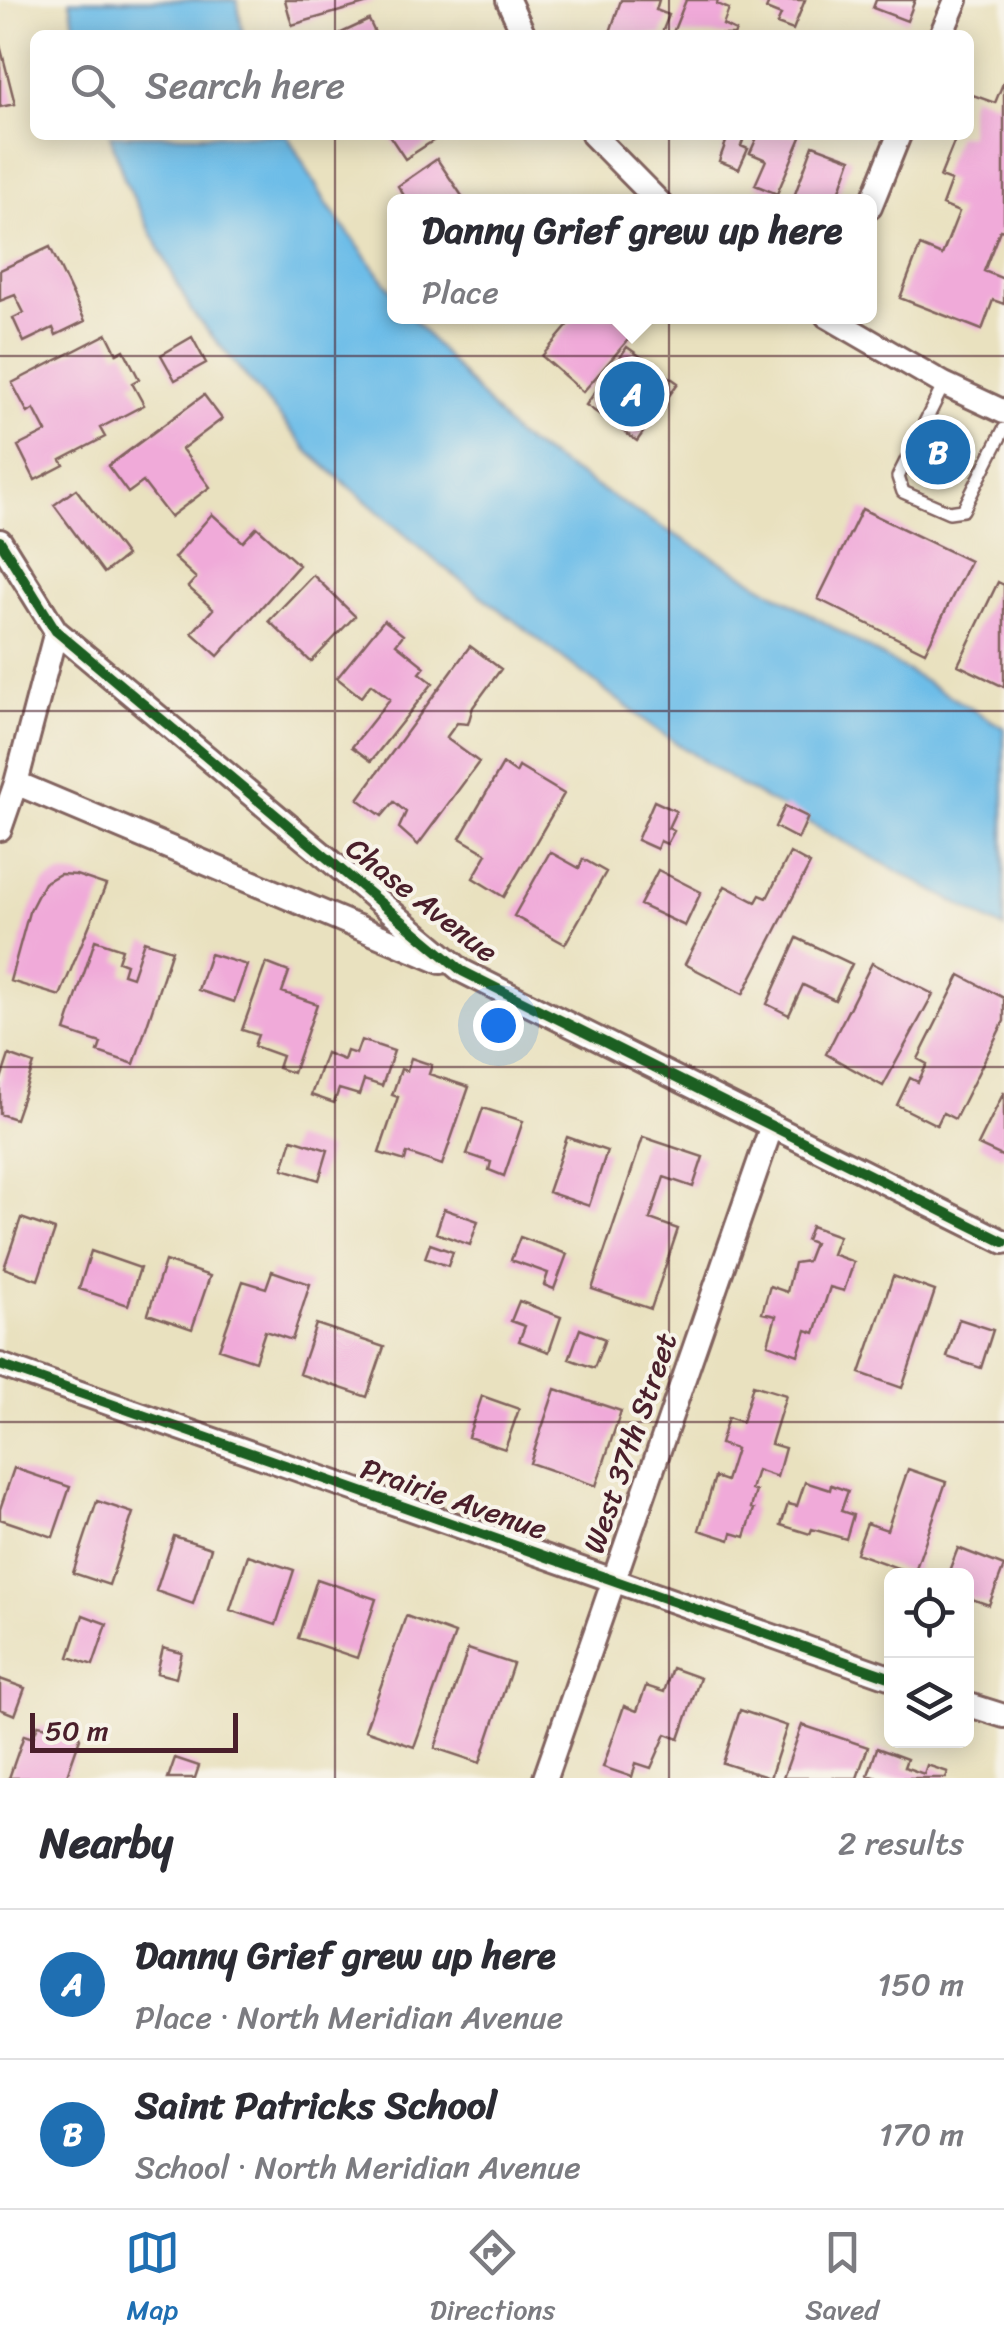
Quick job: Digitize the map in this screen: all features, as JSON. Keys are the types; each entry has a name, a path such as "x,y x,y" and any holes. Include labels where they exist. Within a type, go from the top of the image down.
{"street":[{"path":"508,0 522,30"},
{"path":"943,30 956,0"},
{"path":"598,140 651,194"},
{"path":"875,194 898,140"},
{"path":"841,324 944,384 1004,412"},
{"name":"Chase Avenue","path":"0,541 56,630 462,971"},
{"path":"0,829 56,630"},
{"name":"Chase Avenue","path":"16,783 462,971 1004,1242"},
{"name":"West 37th Street","path":"545,1778 771,1128"},
{"name":"Prairie Avenue","path":"0,1365 884,1675"},
{"path":"974,1707 1004,1716"}],"lane":[{"path":"944,384 898,477 903,492 949,512 962,510 1004,429"}],"water":[{"path":"70,0 237,0 242,30 75,30"},
{"path":"112,140 290,140 328,206 387,285 387,324 417,324 516,436 633,510 1004,728 1004,929 738,784 660,732 437,562 310,453 192,312 125,181"}],"building":[{"path":"285,0 375,0 375,1 292,25"},
{"path":"621,0 659,0 656,10 669,15 663,30 611,30"},
{"path":"686,0 718,0 717,4 729,9 723,25 734,30 674,30"},
{"path":"770,0 805,0 793,30 777,24 781,15 766,9"},
{"path":"876,0 915,0 907,21 873,8"},
{"path":"369,20 374,30 348,30"},
{"path":"0,45 15,104 0,107"},
{"path":"1004,81 1004,231 1000,230 984,271 1004,279 1004,304 993,300 982,330 900,298 920,246 942,255 959,212 942,205 951,181 940,177 955,140 974,140 974,95 995,103"},
{"path":"392,140 434,140 405,159"},
{"path":"721,140 743,140 741,146 748,149 739,169 719,161 726,142"},
{"path":"756,140 800,140 777,194 755,185 766,160 750,153"},
{"path":"813,145 851,159 839,194 795,194"},
{"path":"437,159 461,194 403,194 398,186"},
{"path":"50,247 85,321 56,335 53,328 24,342 13,318 24,313 15,295 0,301 0,270"},
{"path":"569,324 624,324 634,333 583,392 542,356"},
{"path":"107,334 117,354 124,350 139,379 132,383 144,405 100,428 105,437 61,460 64,465 35,480 18,446 46,432 34,409 28,413 12,383"},
{"path":"192,337 206,363 175,380 161,355"},
{"path":"627,347 678,383 637,441 586,405"},
{"path":"204,395 222,419 182,449 210,487 170,517 143,482 128,493 108,466"},
{"path":"76,489 126,556 104,573 54,505"},
{"path":"862,509 970,561 925,652 818,599"},
{"path":"212,514 243,542 257,527 299,565 218,656 192,633 213,609 188,587 196,578 174,558"},
{"path":"313,575 355,616 311,662 269,621"},
{"path":"998,582 1004,585 1004,687 958,665"},
{"path":"384,620 403,635 396,644 425,667 420,673 433,683 371,761 352,747 390,699 371,684 361,697 337,678"},
{"path":"470,646 501,669 473,707 468,724 457,723 446,738 479,762 418,845 399,828 406,812 394,802 382,816 358,799"},
{"path":"503,764 516,773 519,767 564,794 504,897 473,878 487,854 460,838"},
{"path":"654,801 676,811 668,828 674,831 667,844 660,841 657,849 637,840"},
{"path":"785,806 808,817 798,839 775,827"},
{"path":"550,852 579,868 583,859 606,872 565,944 514,916"},
{"path":"790,853 810,864 743,994 685,964 725,886 756,902 760,895 767,898"},
{"path":"658,870 701,892 685,926 640,905"},
{"path":"60,874 106,885 60,996 10,981 29,912 44,883"},
{"path":"797,938 852,964 835,1000 803,985 789,1015 767,1004"},
{"path":"95,940 122,949 118,961 126,964 123,974 132,977 144,941 172,950 134,1064 98,1052 101,1043 65,1031"},
{"path":"210,954 247,965 234,1002 198,990"},
{"path":"266,963 289,972 282,992 317,1004 293,1073 278,1068 282,1056 254,1046 258,1035 242,1030"},
{"path":"872,963 933,994 883,1086 826,1054"},
{"path":"960,975 1004,998 1004,1021 955,1119 943,1113 937,1125 897,1105 910,1078 918,1082 927,1064 918,1059"},
{"path":"361,1040 394,1051 382,1086 364,1080 359,1095 339,1089 334,1103 311,1095 326,1053 344,1060 347,1051 356,1054"},
{"path":"9,1055 34,1064 15,1119 0,1114 0,1082"},
{"path":"411,1058 432,1065 429,1074 469,1087 442,1165 407,1153 405,1161 379,1153 398,1097 392,1095 401,1069 407,1071"},
{"path":"1004,1092 1004,1157 978,1145"},
{"path":"483,1108 523,1121 504,1176 489,1170 491,1162 467,1154"},
{"path":"567,1137 607,1151 589,1206 548,1192"},
{"path":"643,1137 703,1157 693,1187 664,1177 650,1219 678,1229 651,1309 592,1289"},
{"path":"292,1139 328,1150 319,1180 283,1169"},
{"path":"444,1209 478,1221 470,1245 436,1233"},
{"path":"21,1218 55,1230 38,1280 4,1268"},
{"path":"811,1226 839,1236 832,1254 854,1262 844,1291 830,1287 815,1333 806,1330 798,1355 768,1344 776,1316 762,1313 770,1286 787,1292 794,1263 807,1261 814,1243 806,1240"},
{"path":"520,1237 567,1254 554,1289 544,1285 548,1273 511,1260"},
{"path":"430,1244 453,1252 448,1266 425,1258"},
{"path":"91,1251 140,1268 128,1305 79,1289"},
{"path":"165,1261 210,1276 192,1329 148,1314"},
{"path":"272,1271 310,1284 292,1340 265,1331 255,1361 219,1349 243,1281 266,1288"},
{"path":"893,1276 935,1291 902,1388 860,1373"},
{"path":"519,1301 561,1317 549,1352 519,1341 525,1326 511,1321"},
{"path":"959,1319 993,1330 981,1368 947,1357"},
{"path":"316,1324 384,1347 367,1397 299,1374"},
{"path":"580,1329 605,1339 594,1368 569,1359"},
{"path":"753,1385 786,1395 771,1444 785,1448 777,1477 757,1470 751,1490 756,1491 751,1508 754,1509 745,1537 732,1533 730,1540 699,1530 715,1477 726,1481 736,1449 720,1444 728,1417 742,1422"},
{"path":"555,1389 621,1411 596,1486 530,1463"},
{"path":"482,1396 519,1409 505,1449 468,1437"},
{"path":"14,1468 70,1487 53,1537 0,1519"},
{"path":"908,1469 946,1482 916,1568 897,1568 856,1553 867,1523 887,1530"},
{"path":"805,1482 848,1491 841,1511 853,1515 846,1539 781,1525 788,1504 797,1506"},
{"path":"97,1501 133,1513 109,1585 73,1573"},
{"path":"174,1536 211,1548 193,1604 156,1591"},
{"path":"958,1548 1004,1566 989,1605 974,1600 974,1568 950,1568"},
{"path":"248,1555 294,1570 276,1625 230,1610"},
{"path":"317,1579 376,1599 357,1658 298,1638"},
{"path":"83,1615 107,1624 93,1665 69,1657"},
{"path":"406,1616 455,1634 414,1747 365,1730"},
{"path":"163,1648 182,1653 176,1678 157,1673"},
{"path":"468,1649 513,1664 480,1763 435,1748"},
{"path":"672,1668 700,1678 679,1739 666,1734 651,1768 636,1763 632,1777 603,1767 624,1706 637,1711 646,1686 664,1692"},
{"path":"0,1679 25,1688 15,1715 0,1709"},
{"path":"740,1710 787,1726 770,1778 723,1763"},
{"path":"72,1723 80,1738 66,1778 9,1778 24,1735 33,1738 38,1725 48,1727 47,1733 55,1737 63,1725"},
{"path":"802,1725 868,1747 857,1778 783,1778"},
{"path":"877,1748 907,1759 904,1767 924,1774 927,1765 948,1772 946,1778 868,1775"},
{"path":"175,1758 199,1766 195,1778 168,1778"}],"cycle path":[{"path":"0,541 56,631 462,971 1004,1242"},
{"path":"0,1365 884,1675"}],"place":[{"name":"Danny Grief grew up here","path":"632,394"},
{"name":"Saint Patricks School","path":"938,452"}]}
